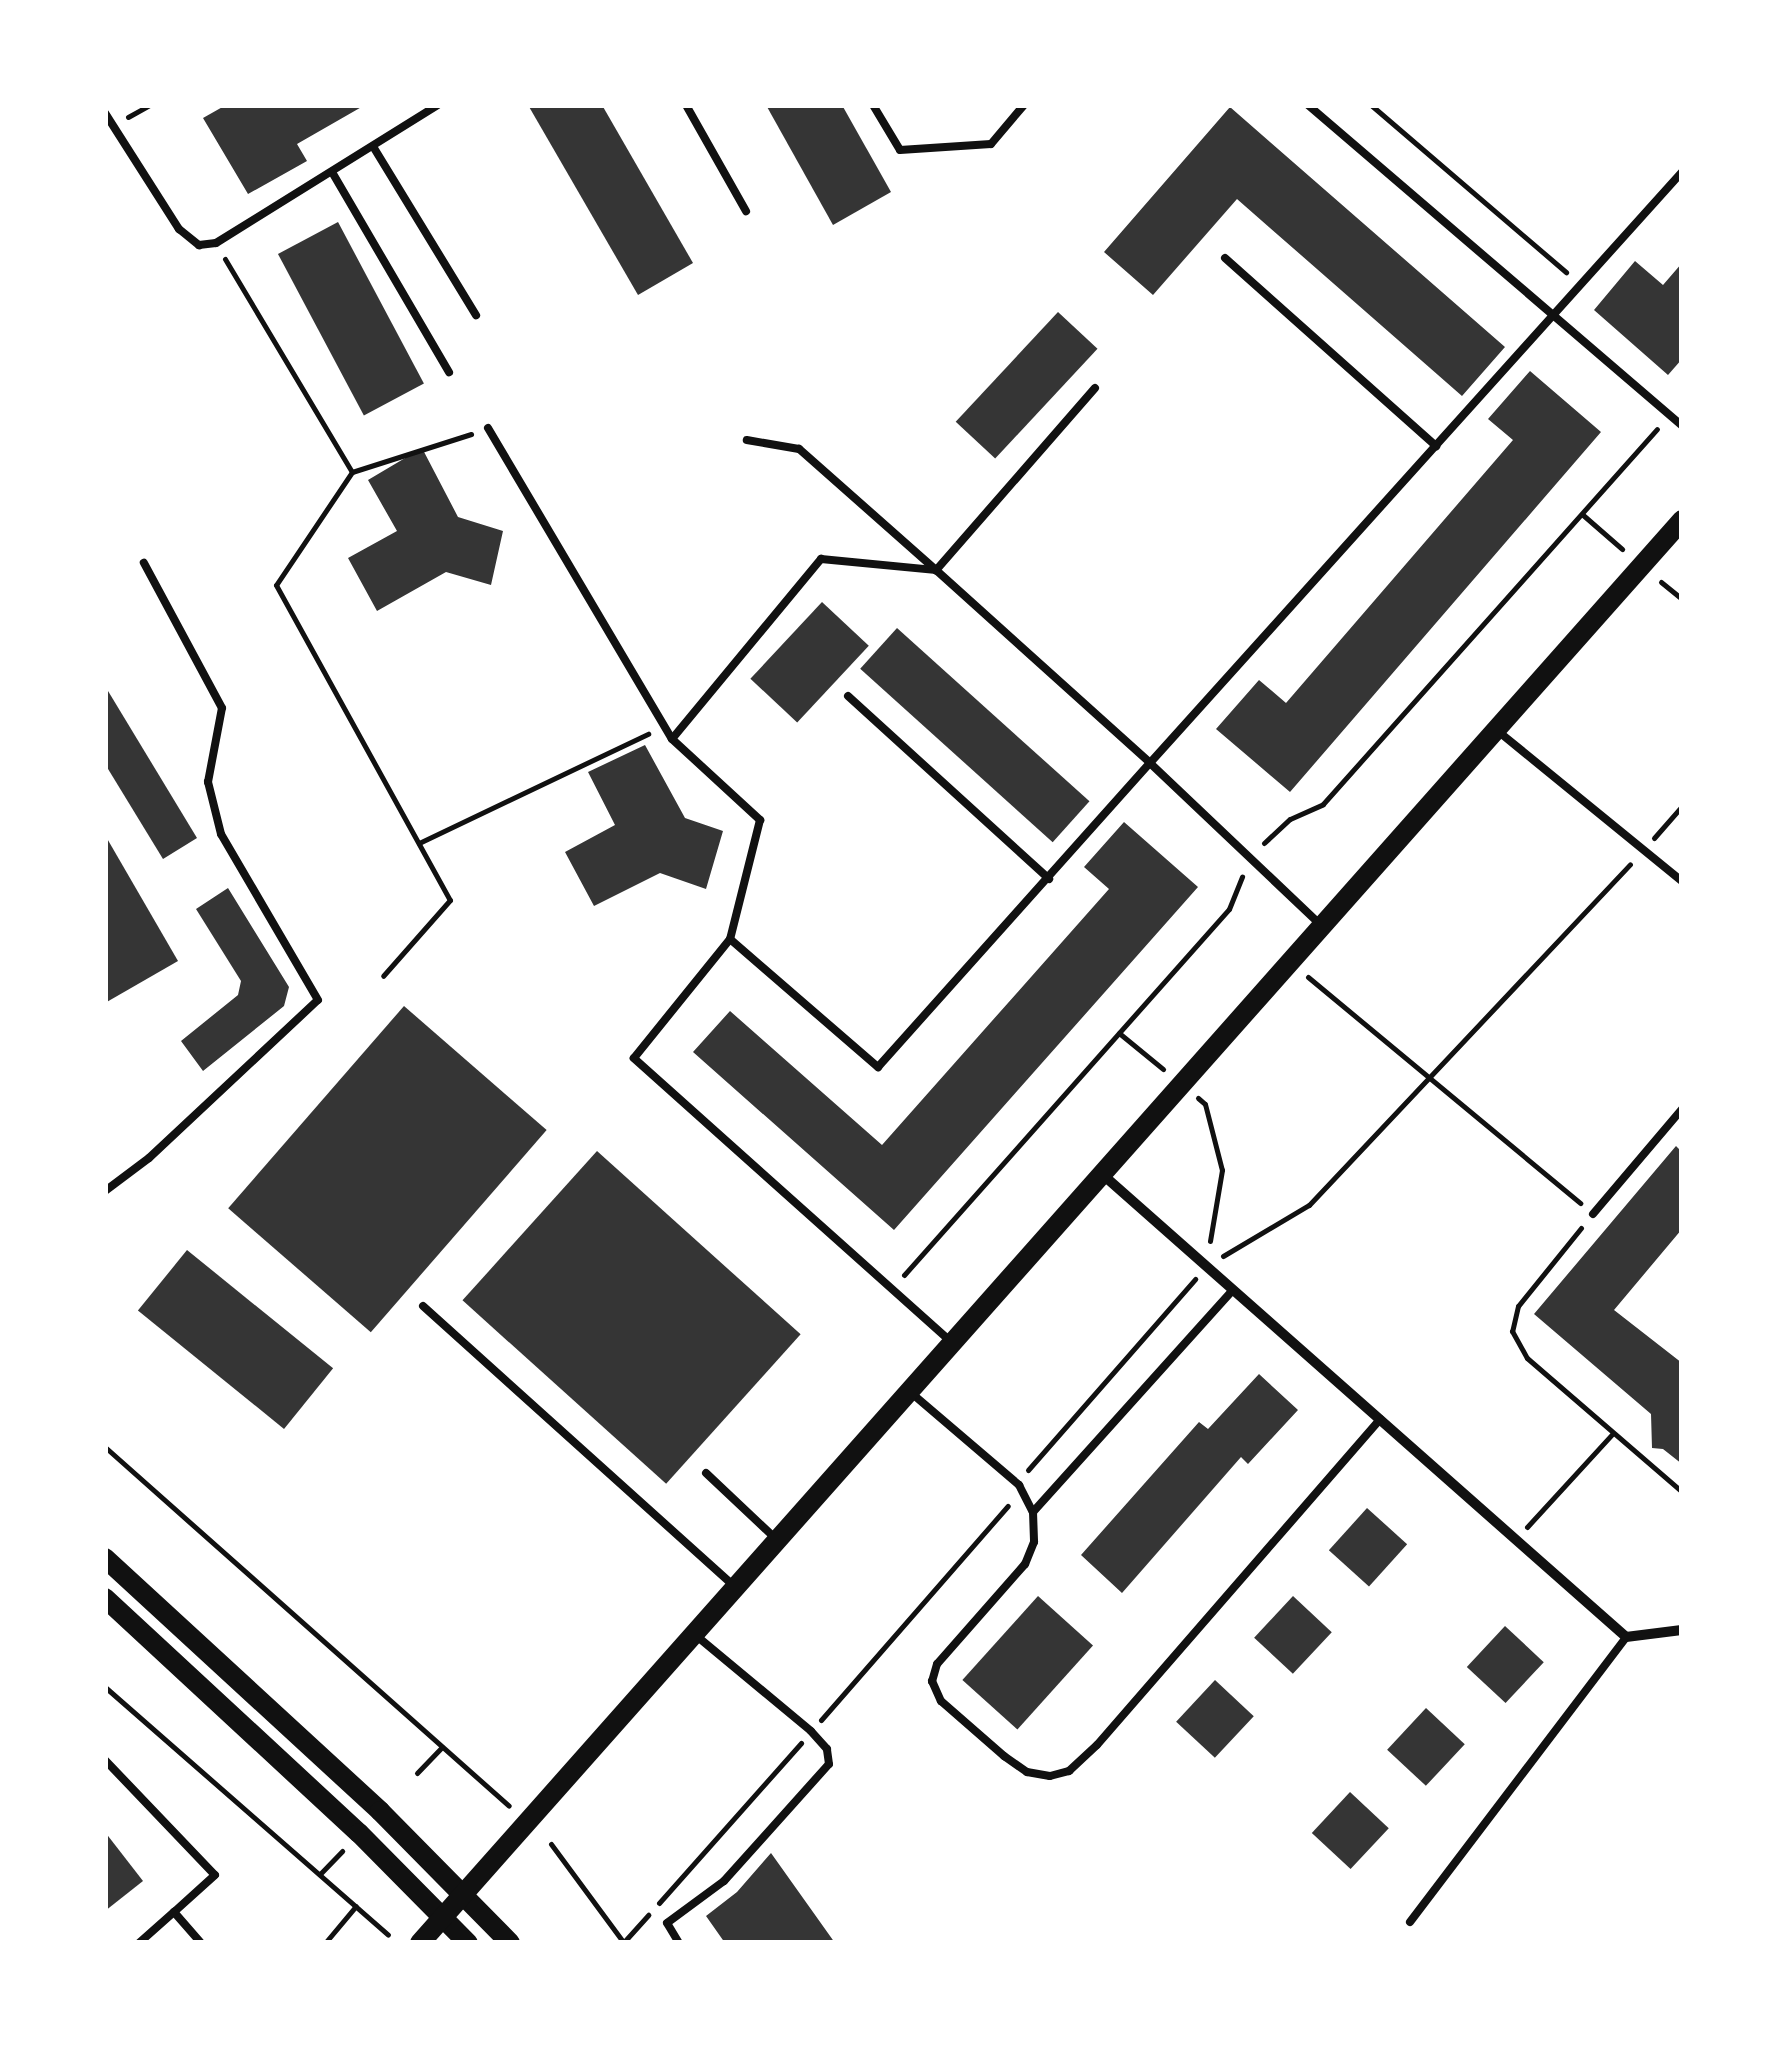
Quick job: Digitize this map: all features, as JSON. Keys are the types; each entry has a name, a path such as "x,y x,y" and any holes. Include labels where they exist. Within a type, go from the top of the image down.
{"main road":[{"path":"420,1943 1682,520"},
{"path":"105,1558 465,1892 510,1943"},
{"path":"105,1598 444,1916 468,1943"}],"street":[{"path":"1102,1174 1626,1637 1682,1630"}],"lane":[{"path":"105,113 109,127 179,229 199,246 216,243 438,105"},
{"path":"686,105 746,211"},
{"path":"873,105 900,150 991,144 1024,105"},
{"path":"1308,105 1551,317 1682,425"},
{"path":"374,148 476,316"},
{"path":"332,172 448,372"},
{"path":"730,939 878,1067 1682,172"},
{"path":"1224,258 1436,446"},
{"path":"936,570 1095,388"},
{"path":"488,428 672,739 760,820 730,939 634,1058 953,1342"},
{"path":"748,440 799,450 1150,763 1322,926"},
{"path":"672,739 821,559 936,570"},
{"path":"105,1191 150,1158 318,1000 221,834 208,782 222,708 144,563"},
{"path":"848,696 1049,878"},
{"path":"1496,730 1682,881"},
{"path":"1593,1214 1682,1110"},
{"path":"1033,1512 1233,1290"},
{"path":"422,1306 736,1587"},
{"path":"910,1391 1019,1485 1033,1512 1034,1542 1025,1564 937,1664 932,1681 942,1701 1004,1756 1026,1772 1050,1776 1069,1771 1097,1745 1380,1419"},
{"path":"706,1473 777,1540"},
{"path":"679,1943 667,1923 724,1881 830,1764 826,1749 812,1731 694,1634"},
{"path":"1410,1922 1626,1637"},
{"path":"105,1760 215,1875 139,1943"},
{"path":"174,1912 201,1943"}],"path":[{"path":"1371,105 1580,284"},
{"path":"216,243 352,472"},
{"path":"892,1288 1229,909 1250,858 1290,818 1323,804 1670,415"},
{"path":"383,976 450,900 276,585 352,472 488,428"},
{"path":"418,843 664,727"},
{"path":"551,1844 623,1943 1006,1510 1019,1485 1206,1266 1309,1206 1682,806"},
{"path":"1290,962 1593,1214 1518,1306 1512,1332 1527,1358 1682,1492"},
{"path":"1119,1033 1205,1104 1222,1170 1206,1266"},
{"path":"1516,1539 1613,1433"},
{"path":"105,1446 508,1806"},
{"path":"105,1687 388,1935"},
{"path":"417,1773 442,1747"},
{"path":"320,1874 345,1848"},
{"path":"325,1943 356,1906"}],"building":[{"path":"226,105 365,105 297,144 307,161 248,194 203,118"},
{"path":"528,105 602,105 693,263 638,295"},
{"path":"766,105 842,105 891,192 833,225"},
{"path":"1230,107 1505,347 1462,396 1237,199 1153,295 1104,252"},
{"path":"338,222 424,384 364,416 278,254"},
{"path":"1635,261 1663,285 1682,263 1682,359 1668,375 1594,310"},
{"path":"1058,312 1097,349 995,459 956,422"},
{"path":"1530,371 1601,432 1290,792 1216,729 1259,680 1286,703 1513,440 1488,419"},
{"path":"422,448 458,517 503,531 491,585 446,572 377,611 348,558 397,531 368,480"},
{"path":"822,602 869,646 797,722 750,679"},
{"path":"897,628 1089,801 1053,842 860,669"},
{"path":"105,686 197,838 163,859 105,764"},
{"path":"645,745 685,818 723,831 706,889 660,873 594,906 565,852 615,825 588,772"},
{"path":"1124,822 1198,887 894,1230 693,1052 730,1011 882,1145 1109,889 1084,867"},
{"path":"105,835 178,961 105,1003"},
{"path":"228,888 289,987 284,1006 203,1071 181,1041 238,995 241,981 196,909"},
{"path":"404,1006 547,1130 371,1332 228,1208"},
{"path":"1676,1146 1682,1152 1682,1229 1614,1310 1682,1363 1682,1464 1663,1449 1652,1448 1651,1414 1534,1314"},
{"path":"597,1151 801,1334 666,1484 463,1300"},
{"path":"187,1250 333,1368 284,1429 138,1311"},
{"path":"1259,1374 1298,1410 1248,1464 1241,1457 1122,1593 1081,1555 1199,1422 1208,1429"},
{"path":"1367,1508 1407,1544 1369,1586 1329,1550"},
{"path":"1038,1596 1093,1646 1017,1729 962,1680"},
{"path":"1293,1596 1332,1632 1293,1674 1254,1638"},
{"path":"1505,1626 1544,1662 1506,1703 1467,1667"},
{"path":"1215,1680 1254,1716 1215,1758 1176,1722"},
{"path":"1426,1708 1465,1744 1426,1786 1387,1750"},
{"path":"1350,1792 1389,1828 1351,1869 1312,1833"},
{"path":"105,1832 143,1881 105,1911"},
{"path":"771,1853 835,1943 725,1943 706,1916 737,1892"}]}
